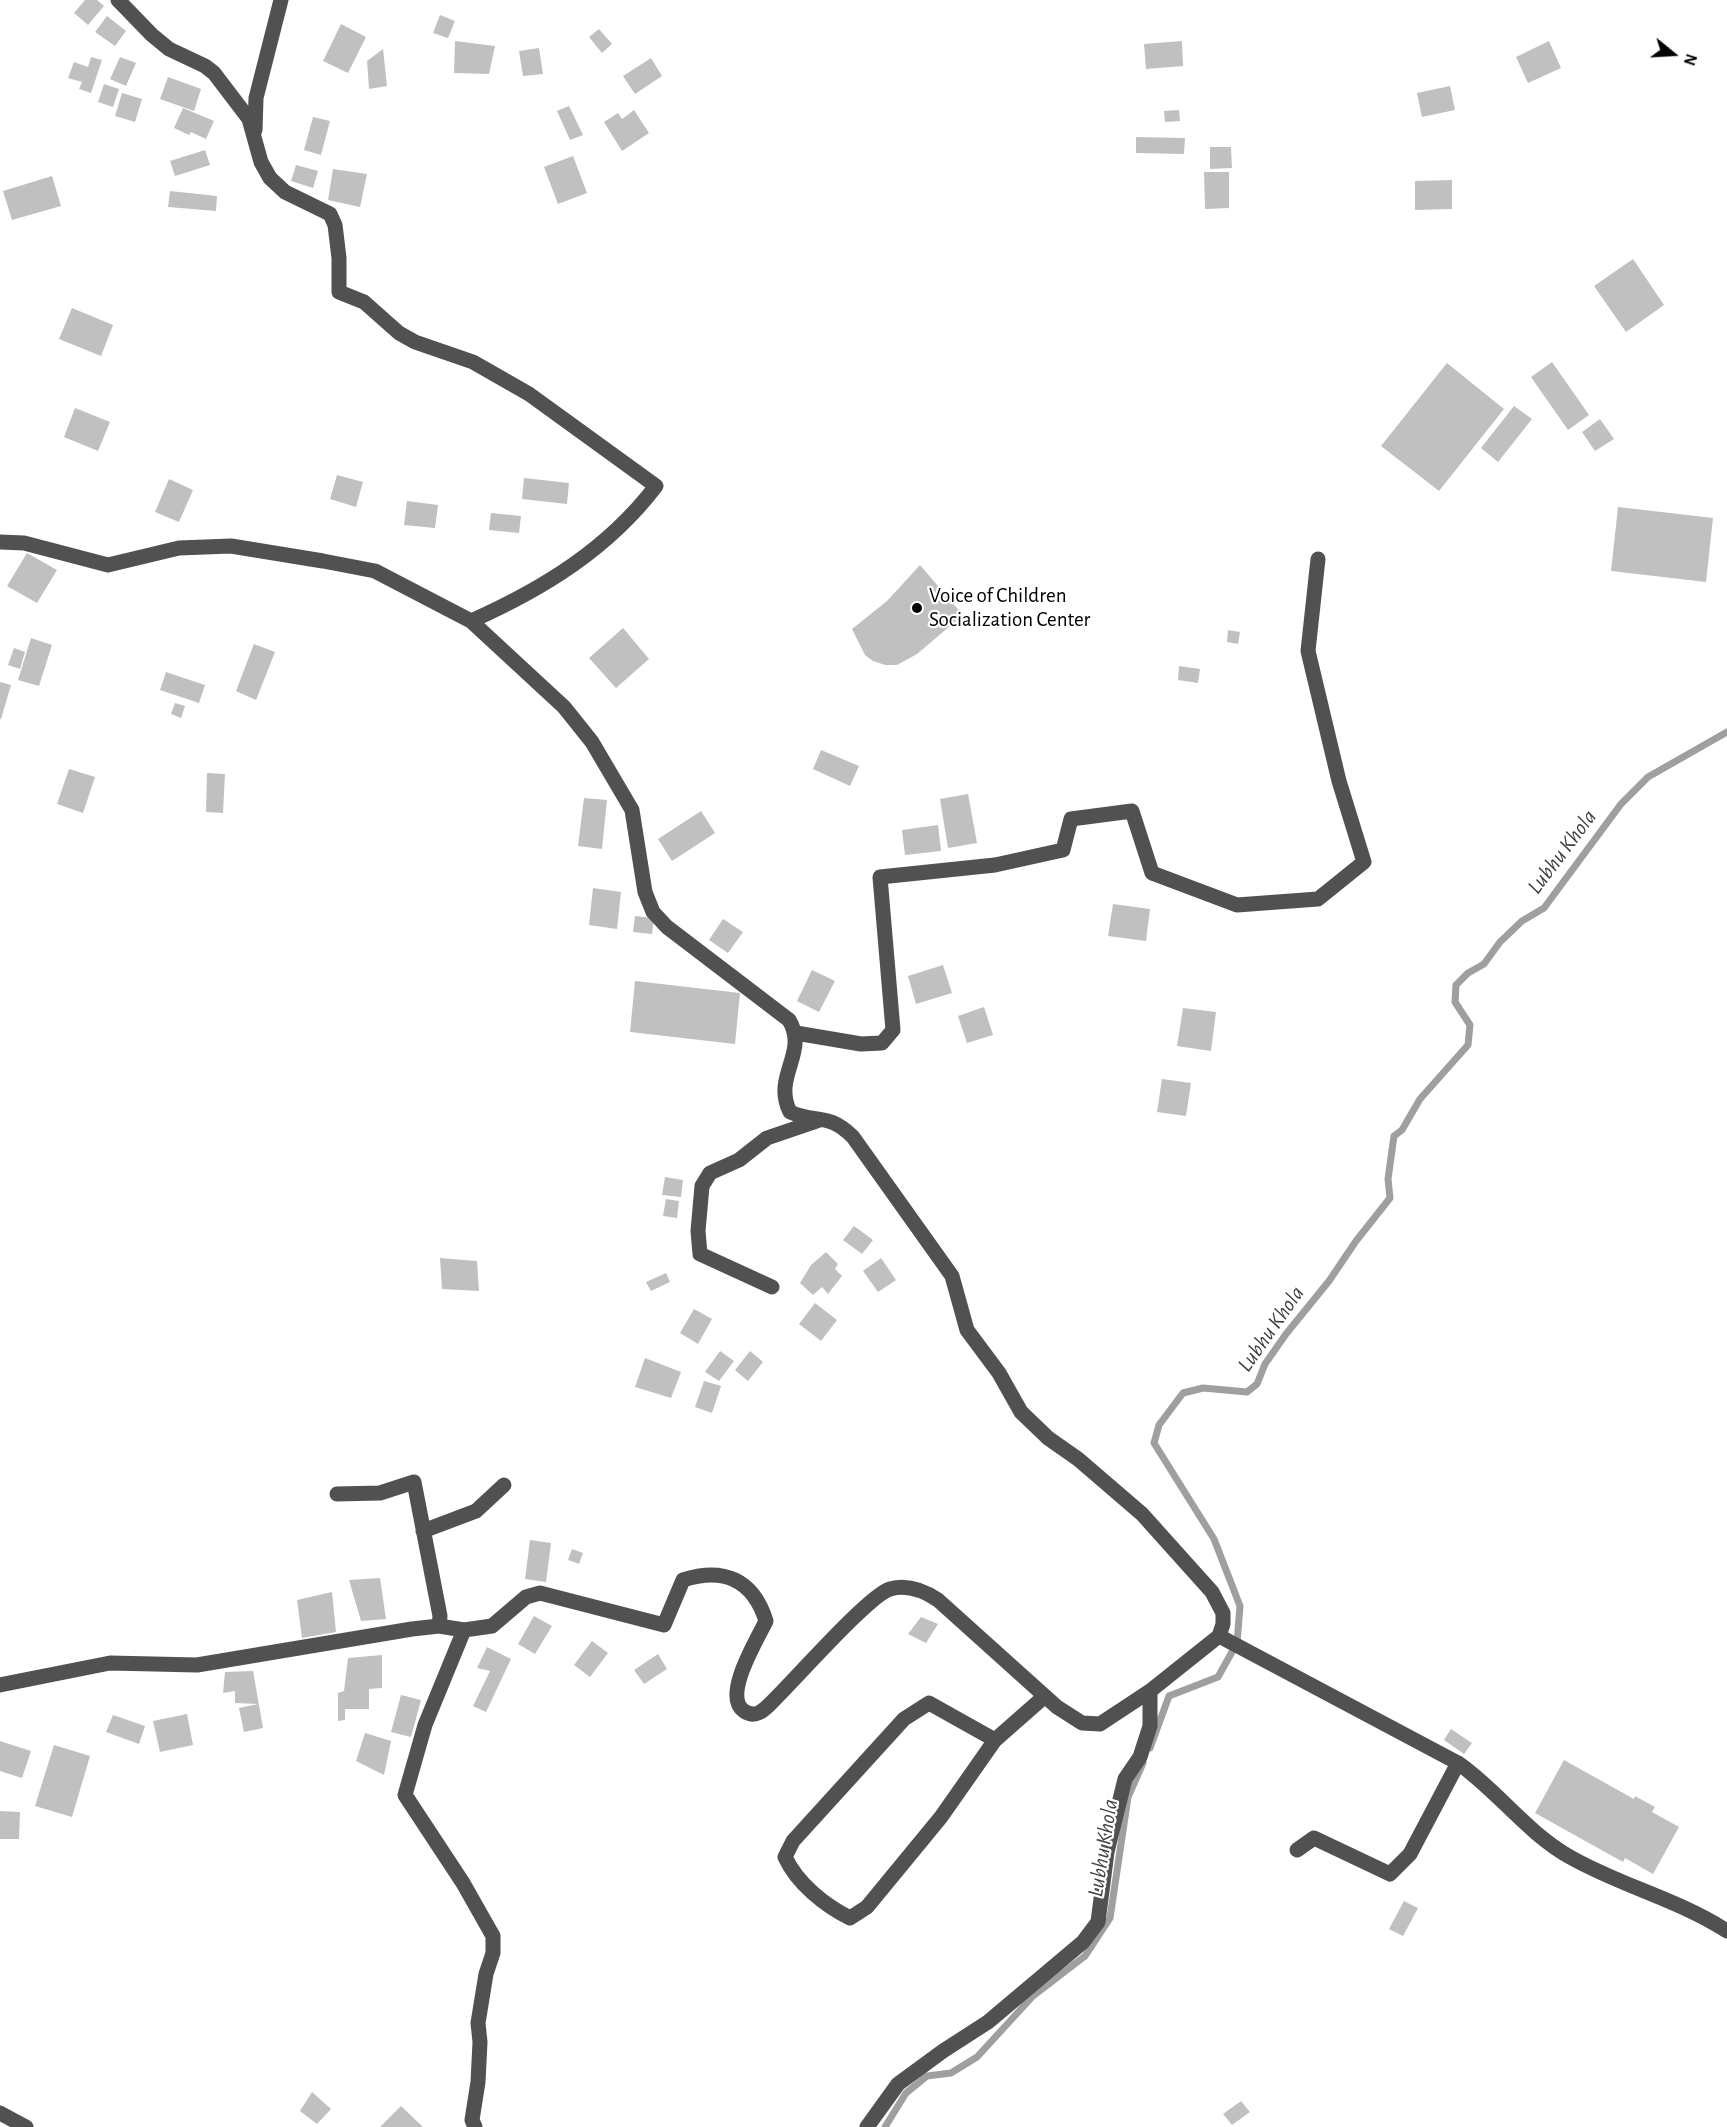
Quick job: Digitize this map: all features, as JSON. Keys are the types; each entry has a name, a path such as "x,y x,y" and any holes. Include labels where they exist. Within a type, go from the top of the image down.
{"street":[{"path":"118,0 169,49 205,66 214,73 249,119 261,162 270,178 285,192 330,214 335,225 339,258 339,292 364,302 399,333 415,342 473,362 529,394 656,486 639,509 565,572 518,600 471,621"},
{"path":"255,136 256,98 281,0"},
{"path":"0,542 24,543 108,565 179,548 231,546 323,561 375,571 471,621 564,707 598,751 632,810 645,892 653,912 667,927 789,1020 796,1033 796,1045 784,1082 784,1101 790,1113 800,1117 826,1118 842,1126 865,1152 899,1204 952,1276 967,1330 999,1373 1021,1412 1048,1438 1078,1459 1142,1514 1212,1592 1223,1613 1224,1638"},
{"path":"796,1033 861,1044 882,1043 894,1030 880,877 995,864 1063,850 1071,819 1132,811 1152,873 1238,905 1318,899 1364,862 1339,782 1308,651 1318,558"},
{"path":"772,1287 700,1254 698,1231 702,1186 710,1173 739,1160 767,1138 826,1118"},
{"path":"337,1494 380,1493 414,1482 440,1617 439,1626"},
{"path":"423,1531 476,1511 504,1485"},
{"path":"0,1685 110,1663 197,1665 412,1629 439,1626 464,1630 492,1626 526,1597 540,1593 663,1625 683,1580 699,1575 717,1574 736,1580 750,1590 761,1605 766,1621 737,1684 736,1698 741,1710 750,1714 760,1714 878,1594 902,1587 921,1591 938,1600 1045,1696 1082,1723 1100,1724 1224,1638"},
{"path":"464,1630 425,1725 405,1795 463,1882 493,1936 493,1953 486,1974 478,2023 480,2042 472,2120 475,2127"},
{"path":"1224,1638 1458,1763 1485,1782 1514,1814 1569,1857 1631,1886 1671,1900 1727,1931"},
{"path":"867,2127 898,2084 943,2050 988,2022 1083,1942 1098,1922 1107,1851 1125,1779 1140,1757 1150,1726 1150,1690"},
{"path":"995,1740 929,1703 919,1707 904,1719 793,1841 785,1857 792,1871 834,1910 850,1918 867,1907 941,1817 995,1740 1045,1696"},
{"path":"1297,1850 1314,1838 1390,1874 1410,1854 1458,1763"},
{"path":"0,2113 26,2127"}],"building":[{"path":"85,0 97,0 104,6 88,25 74,13"},
{"path":"440,15 455,21 448,38 433,33"},
{"path":"107,16 126,31 115,46 95,32"},
{"path":"341,24 366,37 348,73 323,61"},
{"path":"599,29 612,44 602,53 589,37"},
{"path":"455,41 495,46 489,74 454,73"},
{"path":"1182,41 1183,66 1146,69 1144,44"},
{"path":"1549,41 1561,68 1528,83 1516,57"},
{"path":"539,48 543,74 523,76 519,51"},
{"path":"383,49 387,86 369,89 367,61"},
{"path":"91,57 102,60 91,93 79,89 82,82 68,78 74,62 88,67"},
{"path":"120,57 136,63 126,86 110,79"},
{"path":"651,58 662,76 635,94 623,76"},
{"path":"168,77 201,89 194,111 160,99"},
{"path":"104,84 119,89 113,107 98,102"},
{"path":"1450,86 1455,110 1422,117 1417,93"},
{"path":"122,93 142,99 135,122 115,116"},
{"path":"569,106 583,135 570,140 557,111"},
{"path":"183,108 214,121 206,139 174,128"},
{"path":"634,110 649,133 622,151 604,122 618,113 622,119"},
{"path":"1179,110 1180,121 1165,122 1164,111"},
{"path":"313,117 330,121 321,155 304,150"},
{"path":"1136,137 1185,138 1184,154 1136,153"},
{"path":"1210,147 1231,147 1232,168 1210,169"},
{"path":"205,150 210,165 175,176 170,161"},
{"path":"573,156 587,193 558,204 544,167"},
{"path":"296,165 318,171 313,188 291,181"},
{"path":"333,169 367,174 360,207 328,200"},
{"path":"1204,172 1229,172 1229,208 1205,209"},
{"path":"52,176 61,206 12,220 3,191"},
{"path":"1452,180 1452,209 1415,210 1415,181"},
{"path":"170,191 217,196 216,211 168,207"},
{"path":"1633,259 1664,305 1626,332 1594,286"},
{"path":"72,308 113,325 101,356 59,339"},
{"path":"1552,362 1589,415 1568,430 1531,377"},
{"path":"1447,363 1504,409 1439,491 1381,446"},
{"path":"1514,406 1532,419 1498,462 1481,448"},
{"path":"75,408 110,422 98,451 64,437"},
{"path":"1600,419 1614,439 1595,451 1582,432"},
{"path":"337,475 363,482 356,507 330,499"},
{"path":"524,478 569,483 567,504 522,499"},
{"path":"169,479 193,490 179,522 155,512"},
{"path":"407,501 438,505 435,528 404,525"},
{"path":"1618,507 1713,518 1706,582 1611,571"},
{"path":"491,513 521,516 519,533 489,530"},
{"path":"27,553 57,570 37,603 7,586"},
{"name":"Voice of Children Socialization Center","path":"920,565 963,615 917,654 897,665 885,665 873,661 865,655 852,629 887,601"},
{"path":"623,628 649,659 616,688 589,658"},
{"path":"1228,630 1240,632 1238,644 1227,642"},
{"path":"31,638 52,645 39,686 18,680"},
{"path":"254,644 275,652 256,700 236,691"},
{"path":"14,648 25,652 20,669 8,665"},
{"path":"1179,666 1200,669 1198,683 1178,680"},
{"path":"166,672 205,685 199,703 160,690"},
{"path":"0,682 11,685 1,719 0,719"},
{"path":"175,703 185,706 181,718 171,714"},
{"path":"821,750 859,766 850,786 813,769"},
{"path":"69,769 95,777 83,813 57,804"},
{"path":"207,773 225,774 223,813 206,812"},
{"path":"968,794 977,843 948,848 940,799"},
{"path":"584,798 607,800 602,849 578,846"},
{"path":"701,811 715,833 672,861 658,839"},
{"path":"938,825 941,851 905,855 902,830"},
{"path":"593,888 621,892 617,929 589,925"},
{"path":"1113,904 1150,909 1146,941 1108,936"},
{"path":"635,916 654,918 652,934 633,932"},
{"path":"723,919 743,932 728,953 709,940"},
{"path":"943,965 952,993 916,1004 908,976"},
{"path":"812,970 835,981 819,1012 797,1001"},
{"path":"635,981 740,993 735,1044 630,1032"},
{"path":"984,1007 993,1035 967,1043 958,1016"},
{"path":"1183,1008 1216,1012 1211,1051 1177,1046"},
{"path":"1162,1079 1191,1083 1186,1116 1157,1112"},
{"path":"665,1177 683,1180 681,1197 662,1195"},
{"path":"666,1199 679,1201 677,1218 663,1216"},
{"path":"854,1226 873,1240 862,1254 843,1240"},
{"path":"826,1252 838,1264 835,1269 842,1276 828,1294 822,1287 813,1295 800,1283 811,1265"},
{"path":"440,1258 477,1261 479,1291 442,1289"},
{"path":"881,1258 896,1280 878,1292 863,1271"},
{"path":"666,1273 670,1282 651,1291 646,1282"},
{"path":"815,1303 837,1320 821,1341 799,1324"},
{"path":"694,1309 712,1319 698,1344 680,1333"},
{"path":"720,1351 734,1361 719,1381 705,1372"},
{"path":"750,1351 763,1362 748,1381 735,1370"},
{"path":"645,1358 681,1372 671,1398 635,1387"},
{"path":"704,1381 721,1386 712,1413 695,1407"},
{"path":"530,1540 551,1543 546,1582 525,1579"},
{"path":"572,1549 583,1553 579,1564 568,1560"},
{"path":"380,1578 386,1619 361,1621 349,1580"},
{"path":"332,1592 336,1632 302,1638 297,1600"},
{"path":"534,1616 552,1626 535,1654 518,1644"},
{"path":"921,1617 938,1624 926,1643 908,1634"},
{"path":"592,1641 608,1653 590,1677 574,1665"},
{"path":"487,1647 511,1659 486,1712 473,1706 490,1671 477,1668"},
{"path":"658,1654 667,1669 644,1684 634,1670"},
{"path":"382,1655 382,1688 369,1689 369,1709 345,1709 345,1720 338,1721 338,1693 344,1691 348,1658"},
{"path":"253,1671 263,1728 244,1732 239,1708 258,1704 235,1703 235,1691 223,1693 225,1672"},
{"path":"401,1695 421,1700 411,1737 391,1732"},
{"path":"187,1714 193,1745 160,1752 153,1721"},
{"path":"113,1715 145,1726 139,1744 106,1732"},
{"path":"1451,1729 1472,1743 1464,1754 1444,1740"},
{"path":"365,1733 391,1741 384,1775 356,1761"},
{"path":"0,1741 31,1751 22,1778 0,1771"},
{"path":"54,1745 90,1756 72,1817 35,1806"},
{"path":"1564,1760 1634,1799 1635,1796 1655,1807 1652,1812 1679,1827 1653,1874 1625,1858 1623,1862 1535,1813"},
{"path":"0,1811 20,1812 19,1839 0,1839"},
{"path":"1404,1901 1418,1908 1403,1936 1389,1929"},
{"path":"312,2092 331,2109 317,2124 300,2111"},
{"path":"1241,2101 1250,2112 1232,2125 1223,2114"},
{"path":"401,2106 423,2127 380,2127"}],"waterway":[{"name":"Lubhu Khola","path":"1150,1748 1169,1696 1218,1677 1237,1643 1240,1606 1214,1539 1154,1443 1159,1425 1183,1393 1203,1388 1247,1392 1257,1384 1265,1364 1286,1334 1329,1281 1356,1241 1390,1198 1388,1179 1394,1136 1402,1130 1420,1099 1468,1045 1470,1025 1455,1002 1456,985 1468,973 1484,964 1500,942 1522,921 1544,908 1621,804 1648,777 1727,732"},
{"name":"Lubhu Khola","path":"885,2127 906,2093 927,2076 951,2073 977,2057 1033,1996 1085,1956 1110,1918 1128,1797 1143,1763"}],"place":[{"name":"Voice of Children Socialization Center","path":"917,608"}]}
